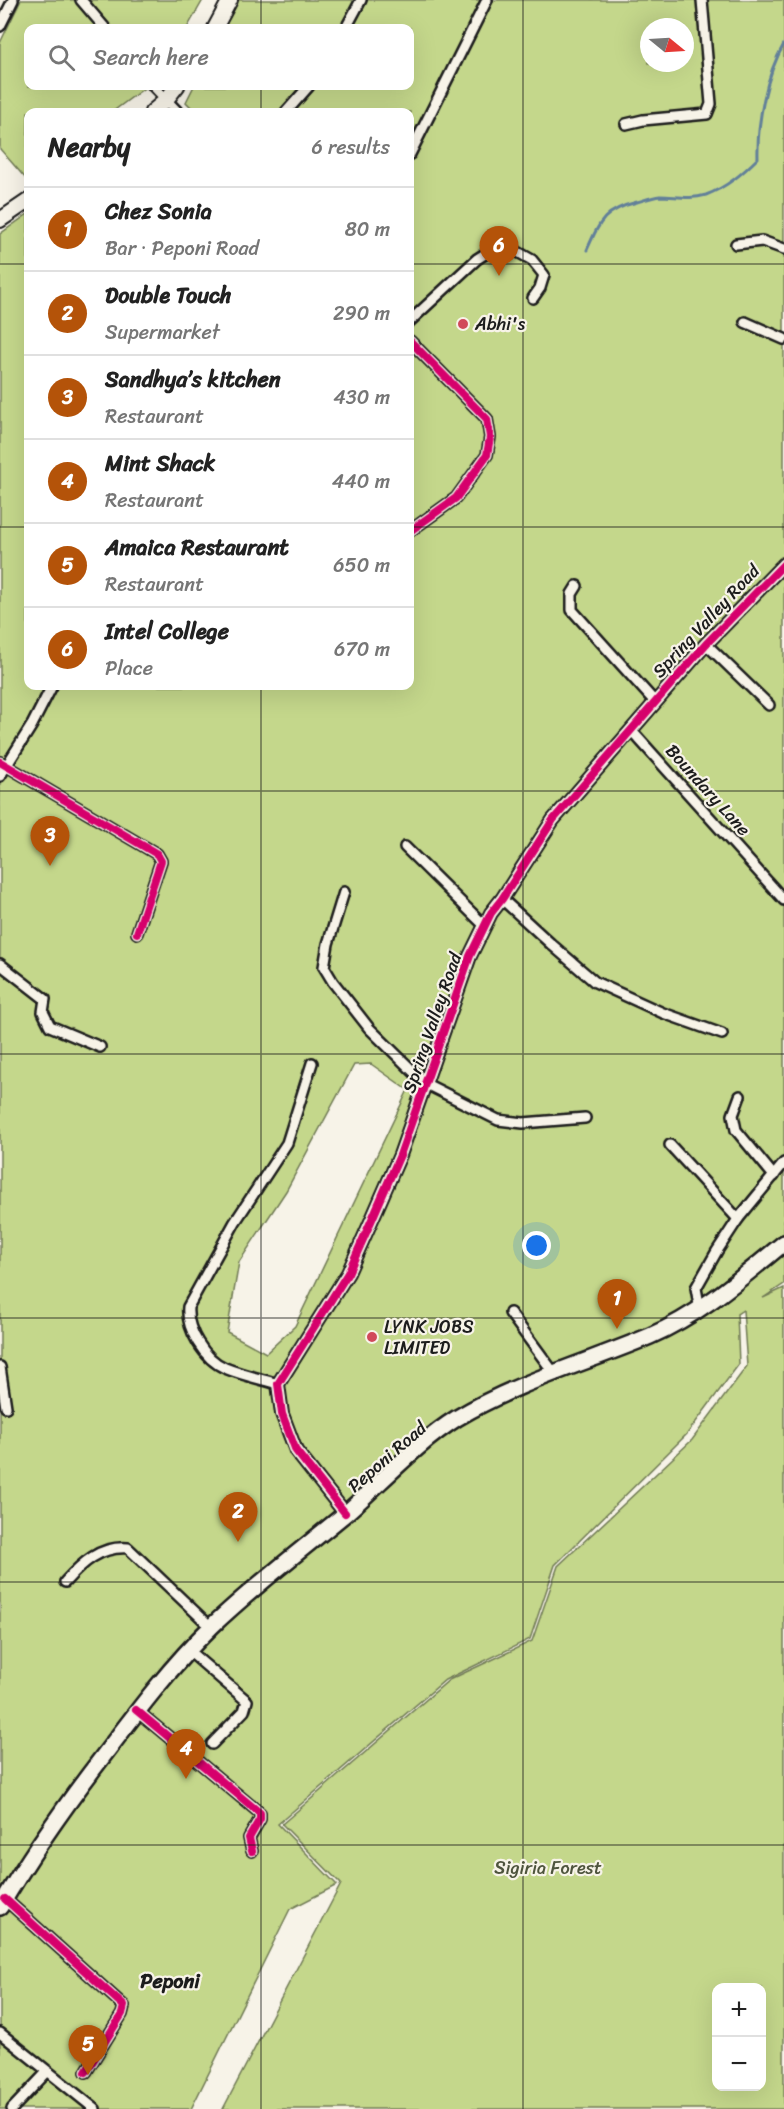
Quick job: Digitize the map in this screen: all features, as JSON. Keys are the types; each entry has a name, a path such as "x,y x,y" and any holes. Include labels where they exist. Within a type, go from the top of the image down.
{"main road":[{"path":"217,24 230,0"},
{"path":"157,108 174,90"},
{"path":"0,220 24,204"},
{"name":"Peponi Road","path":"2,1903 90,1771 136,1710 211,1627 424,1443 454,1420 478,1407 554,1373 652,1335 700,1310 784,1244"}],"street":[{"path":"0,26 13,0"},
{"path":"81,0 102,24"},
{"path":"348,24 361,0"},
{"path":"414,146 487,0"},
{"path":"626,124 643,120 707,114 711,105 702,0"},
{"path":"157,90 174,108"},
{"path":"290,108 305,90"},
{"path":"736,244 762,241 784,249"},
{"path":"414,317 477,259 488,252 509,247 532,260 544,275 540,288 533,298"},
{"path":"745,322 784,339"},
{"path":"414,345 487,419 490,437 487,455 456,498 414,528"},
{"name":"Spring Valley Road","path":"278,1384 348,1273 400,1155 470,956 491,913 553,820 706,644 784,564"},
{"path":"577,586 572,594 572,610 655,702"},
{"path":"706,644 769,705"},
{"path":"0,776 3,765 32,725 50,690"},
{"name":"Boundary Lane","path":"631,730 784,900"},
{"path":"3,765 157,854 161,861 137,933"},
{"path":"405,847 485,926"},
{"path":"344,892 328,944 324,967 369,1028 426,1084 498,1120 523,1123 585,1118"},
{"path":"502,898 595,982 663,1013 722,1034"},
{"path":"0,964 45,999 43,1012 50,1026 100,1047"},
{"path":"312,1063 287,1143 235,1222 188,1307 187,1316 201,1346 223,1368 278,1384 282,1414 296,1450 345,1513"},
{"path":"740,1096 734,1115 736,1130 774,1176"},
{"path":"670,1145 738,1219"},
{"path":"700,1310 696,1288 717,1251 738,1219 784,1163"},
{"path":"510,1313 554,1373"},
{"path":"0,1367 6,1407"},
{"path":"64,1582 96,1554 128,1548 211,1627"},
{"path":"189,1651 247,1701 244,1711 212,1744"},
{"path":"136,1710 260,1813 260,1819 249,1838 252,1851"},
{"path":"2,1903 124,2007 122,2014 86,2072"},
{"path":"0,2033 95,2109"},
{"path":"12,2109 47,2072"}],"green space":[{"path":"21,0 203,0 189,24 24,24 24,90 142,90 117,108 24,108 24,177 0,149 0,43"},
{"name":"Sigiria Forest","path":"233,0 784,0 784,1284 763,1298 784,1288 784,2109 223,2109 341,1884 282,1824 449,1680 532,1641 558,1566 692,1440 747,1366 743,1310 737,1314 739,1364 687,1434 555,1565 530,1639 445,1680 278,1824 337,1885 290,1909 191,2109 0,2109 0,234 24,217 24,690 414,690 414,108 192,108 186,102 192,90 414,90 414,24 222,24","holes":["371,1064 408,1090 295,1326 266,1353 227,1332 239,1262 286,1191 354,1065"]}],"waterway":[{"path":"587,250 600,224 618,209 660,196 689,198 706,195 734,179 758,158 759,129 764,99 772,70 784,44"}],"cycle path":[{"path":"414,345 487,419 490,437 487,455 456,498 414,528"},
{"path":"345,1513 296,1451 282,1414 278,1384 348,1273 400,1155 470,956 491,913 553,820 706,644 784,564"},
{"path":"0,762 157,854 161,861 137,933"},
{"path":"136,1710 260,1813 260,1819 249,1838 252,1851"},
{"path":"5,1899 124,2006 122,2014 86,2072"}],"place":[{"name":"Intel College","path":"499,276"},
{"name":"Abhi's","path":"463,324"},
{"name":"Sandhya’s kitchen","path":"50,866"},
{"name":"Chez Sonia","path":"617,1329"},
{"name":"LYNK JOBS LIMITED","path":"372,1337"},
{"name":"Double Touch","path":"238,1542"},
{"name":"Mint Shack","path":"186,1779"},
{"name":"Amaica Restaurant","path":"88,2075"}],"district":[{"name":"Peponi","path":"170,1981"}]}
